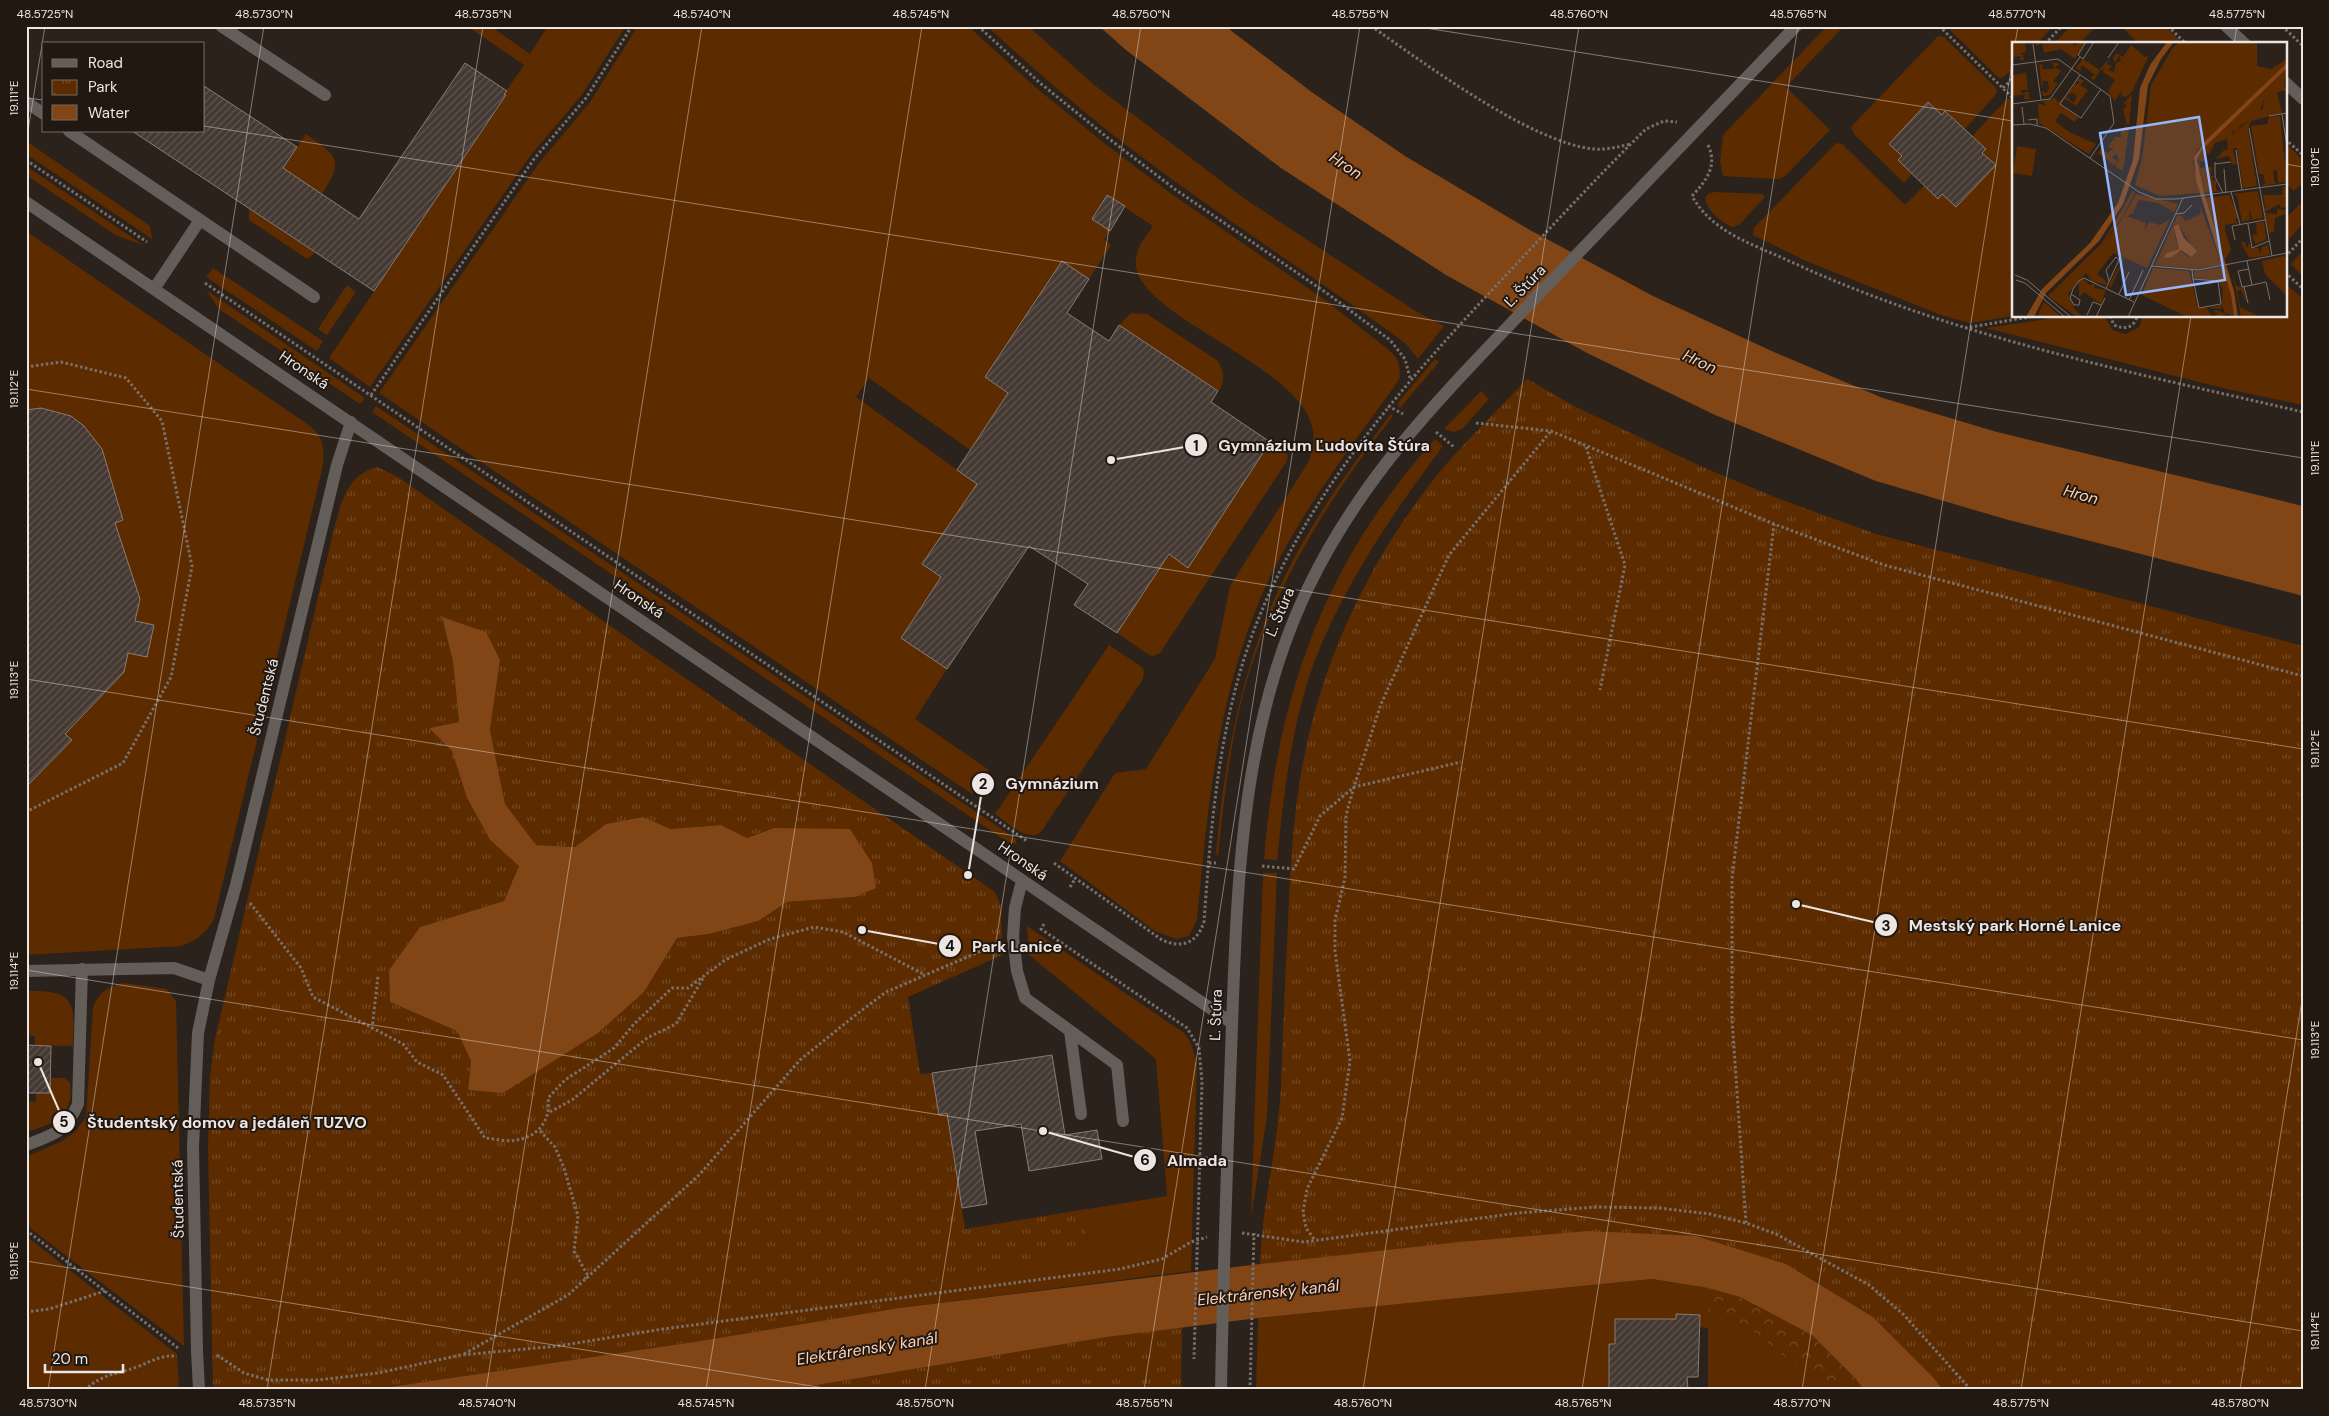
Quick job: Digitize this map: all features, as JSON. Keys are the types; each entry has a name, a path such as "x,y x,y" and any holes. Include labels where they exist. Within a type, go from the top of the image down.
{"street":[{"path":"221,26 325,95"},
{"name":"Ľ. Štúra","path":"1221,1390 1232,1024 1239,864 1249,782 1267,697 1285,641 1308,589 1349,514 1402,441 1462,375 1796,26"},
{"path":"2226,26 2243,42"},
{"path":"2286,83 2303,99"},
{"path":"26,102 42,113"},
{"path":"70,132 314,297"},
{"name":"Hronská","path":"26,202 1232,1024"},
{"path":"154,289 200,220"},
{"name":"Študentská","path":"199,1390 193,1147 195,1067 198,1033 209,980 236,885 338,465 351,422"},
{"path":"1022,880 1015,908 1013,937 1017,971 1025,998 1118,1065 1123,1120"},
{"path":"26,971 174,968 209,980"},
{"path":"26,1145 60,1132 72,1118 78,1104 82,969"},
{"path":"1070,1031 1081,1114"}],"path":[{"path":"371,395 534,160 586,98 632,26"},
{"path":"978,26 1040,83 1176,190 1328,294 1390,340 1405,359 1410,379"},
{"path":"1371,26 1445,76 1520,122 1550,136 1591,148 1608,149 1631,144"},
{"path":"1939,26 2012,97"},
{"path":"2047,42 2062,26"},
{"path":"2168,26 2184,42"},
{"path":"2282,26 2303,46"},
{"path":"2003,88 2012,79"},
{"path":"1054,864 1152,935 1169,943 1186,944 1196,937 1204,922 1215,794 1232,706 1244,661 1268,595 1307,524 1354,452 1431,354 1646,129 1664,121 1675,120 1695,132 1709,147 1712,166 1710,174 1692,196 1710,220 1737,237 1816,273 1897,306 1964,329 2071,358 2303,412"},
{"path":"2286,139 2303,155"},
{"path":"26,160 147,242"},
{"path":"2286,256 2303,238"},
{"path":"2286,273 2303,289"},
{"path":"205,283 1027,841"},
{"path":"1964,329 2025,318"},
{"path":"2111,318 2114,325 2121,328 2128,328 2134,324 2137,318"},
{"path":"26,366 61,362 126,378 162,421 192,566 170,677 123,763 26,812"},
{"path":"1476,423 1551,431 1774,524 1884,566 2303,676"},
{"path":"1314,1240 1306,1228 1303,1212 1306,1188 1342,1118 1350,1061 1335,943 1335,920 1345,878 1346,815 1354,787 1381,704 1449,555 1551,431"},
{"path":"1586,447 1625,566 1600,690"},
{"path":"1746,1223 1732,1019 1732,879 1774,524"},
{"path":"1262,866 1294,868 1320,816 1354,787 1461,762"},
{"path":"1209,863 1216,863"},
{"path":"1070,887 1075,879"},
{"path":"236,885 301,968 313,997 403,1044 417,1062 443,1075 485,1138 516,1140 540,1131 550,1112 572,1100 647,1038 676,1024 703,978"},
{"path":"1044,924 1041,929 1187,1028 1200,1048 1202,1082 1194,1359"},
{"path":"550,1112 548,1098 565,1080 614,1048 634,1024 672,988 688,988 725,960 770,939 814,927 842,932 925,975"},
{"path":"461,1355 568,1295 699,1175 800,1060 886,992 1013,937"},
{"path":"372,1029 378,976"},
{"path":"540,1131 555,1147 574,1198 578,1216 574,1251 587,1274 584,1281"},
{"path":"1304,1242 1518,1213 1596,1207 1658,1208 1710,1214 1746,1223 1799,1246 1869,1285 1903,1314 1971,1390"},
{"path":"26,1230 181,1351"},
{"path":"1250,1390 1254,1233"},
{"path":"229,1362 244,1372 268,1380 318,1380 378,1373 461,1355 558,1346 663,1329 1142,1265"},
{"path":"26,1312 48,1309 105,1291"},
{"path":"84,1390 103,1375 136,1367 162,1356 183,1356"}],"green space":[{"path":"467,26 490,26 530,54 548,26 626,26 581,96 530,156 370,387 329,358 506,96 504,94 524,65"},
{"path":"638,26 968,26 1034,86 1104,143 1173,195 1325,300 1395,356 1399,364 1400,377 1397,383 1325,483 1292,535 1264,590 1248,630 1235,670 1217,752 1197,920 1189,936 1176,939 1155,931 1060,861 1115,773 1146,769 1215,659 1230,586 1309,461 1314,435 1302,406 1280,383 1159,300 1141,280 1136,259 1137,254 1142,241 1153,226 1106,195 1092,219 1110,231 1104,240 1111,245 1089,279 1062,261 985,377 1008,393 970,450 869,378 856,397 977,484 923,564 941,577 901,637 947,669 915,719 989,770 972,794 379,393 539,163 590,102"},
{"path":"987,26 1028,26 1093,84 1245,199 1417,312 1444,326 1418,359 1406,344 1393,334 1182,186 1113,135 1049,82"},
{"path":"1827,26 1844,26 1786,87 1830,130 1785,176 1779,179 1723,176 1720,162 1723,135"},
{"path":"1949,26 2053,26 2039,42 2012,42 2012,70 2002,78 1998,77 1951,31"},
{"path":"2071,26 2096,26 2081,42 2056,42"},
{"path":"2121,26 2165,26 2181,42 2137,42"},
{"path":"1938,36 1944,37 1996,88 1997,93 1965,129 1946,111 1942,115 1928,102 1889,144 1902,156 1898,161 1912,174 1904,183 1854,134 1851,127"},
{"path":"2008,98 2012,102 2012,316 1970,323 1941,315 1806,261 1753,235 1754,228 1836,143 1842,144 1905,205 1924,186 1938,199 1942,194 1956,207 1995,166 1982,153 1986,149 1972,136"},
{"path":"306,134 331,153 334,159 334,173 322,194 283,168"},
{"path":"26,141 150,226 152,239 26,154"},
{"path":"2286,144 2303,160 2303,182 2294,191 2286,184"},
{"path":"26,166 143,245 117,236 26,175"},
{"path":"1714,192 1762,194 1765,197 1739,225 1732,227 1719,219 1709,208 1705,198 1708,194"},
{"path":"2303,201 2303,224 2286,242 2286,218"},
{"path":"249,209 315,253 307,259 249,220"},
{"path":"26,231 310,426 322,442 323,460 321,474 214,919 208,929 200,936 180,946 26,955"},
{"path":"2303,250 2303,277 2291,264"},
{"path":"213,268 323,341 317,351 206,277"},
{"path":"2286,284 2303,299 2303,405 2227,389 1986,328 2054,318 2106,318 2112,330 2126,334 2139,327 2142,318 2286,318"},
{"path":"347,285 356,292 327,335 318,329"},
{"path":"206,290 365,398 360,404 219,309"},
{"path":"1131,313 1147,314 1218,361 1222,368 1223,376 1219,391 1119,325"},
{"path":"1435,359 1439,362 1400,408 1397,405 1400,400"},
{"path":"1527,379 1574,406 1700,466 1782,500 1876,534 2303,646 2303,1390 1943,1390 1933,1377 1873,1317 1786,1264 1260,1264 1261,1242 1277,1132 1281,1087 1294,822 1303,762 1321,690 1348,620 1364,587 1402,523 1448,462"},
{"path":"1481,391 1489,399 1462,429 1454,432 1444,429"},
{"path":"376,406 1016,839 1016,844 1006,841 372,412"},
{"path":"1391,414 1393,416 1371,444 1312,532 1265,627 1240,708 1227,782 1218,855 1216,855 1224,783 1237,712 1246,677 1270,609 1308,533 1348,472"},
{"path":"1435,439 1443,446 1371,550 1340,605 1314,663 1294,736 1277,860 1264,859 1271,799 1281,742 1295,687 1313,634 1336,583 1363,534 1396,486"},
{"path":"1270,442 1288,455 1287,461 1160,653 1153,656 1149,655 1117,633 1169,554 1189,567"},
{"path":"377,467 398,477 995,892 1001,906 1002,955 908,997 920,1074 932,1073 939,1115 947,1113 965,1229 1081,1210 1088,1242 976,1274 896,1288 899,1308 694,1342 370,1390 213,1390 208,1147 210,1077 215,1039 336,523 342,502 351,484 366,471","holes":["442,617 500,660 490,730 505,805 536,845 575,847 606,824 643,817 671,829 721,825 747,838 774,828 855,897 787,902 757,921 709,934 677,938 644,992 468,1090 471,1061 457,1031 390,1002 389,970 420,927 504,901 519,866 490,840 467,798 452,751 429,728 459,722 453,662"]},
{"path":"1109,645 1142,667 1144,671 1143,679 1041,832 1036,835 1024,833 995,814"},
{"path":"1263,873 1277,873 1267,1117 1251,1217"},
{"path":"1027,926 1184,1033 1190,1041 1197,1063 1191,1271 899,1308 895,1288 976,1274 1088,1242 1081,1210 1167,1196 1156,1059 1029,955"},
{"path":"124,983 167,989 176,1001 184,1346 26,1225 26,1157 60,1142 75,1132 86,1117 93,1007 98,997 105,990"},
{"path":"26,991 54,993 63,996 69,1001 73,1018 73,1046 35,1045 35,1036 26,1035"},
{"path":"50,1078 64,1078 70,1082 71,1094 69,1103 60,1117 53,1122 26,1132 26,1101 36,1102 36,1093 50,1093"},
{"path":"26,1236 177,1354 179,1390 26,1390"},
{"path":"1652,1279 1708,1288 1709,1311 1747,1326 1826,1390 1708,1390 1708,1328 1700,1327 1699,1315 1676,1314 1676,1320 1615,1320 1615,1344 1609,1344 1609,1390 1256,1390 1258,1318"},
{"path":"1708,1288 1740,1297 1812,1335 1855,1378 1864,1390 1826,1390 1747,1326 1708,1311"},
{"path":"1182,1327 1181,1390 787,1390 1107,1337"}],"water":[{"name":"Hron","path":"1099,26 1225,26 1313,93 1405,156 1530,230 1653,296 1776,353 1883,398 1997,432 2303,506 2303,596 2005,519 1876,481 1715,415 1587,353 1446,275 1281,168 1126,50"},
{"path":"442,617 486,632 500,660 490,730 505,804 536,845 575,847 606,824 643,817 671,829 721,825 747,838 774,828 850,829 872,863 876,888 855,897 787,902 758,921 709,934 677,938 644,992 598,1033 503,1093 468,1090 471,1061 457,1031 390,1002 389,970 420,927 504,901 519,866 490,840 467,798 452,751 429,728 459,722 453,662"},
{"name":"Elektrárenský kanál","path":"1588,1231 1696,1236 1786,1264 1873,1317 1933,1377 1943,1390 1864,1390 1855,1378 1812,1335 1740,1297 1708,1288 1652,1279 1258,1318 1107,1337 787,1390 370,1390 694,1342 899,1308 1260,1264 1459,1242"}],"building":[{"path":"465,63 507,91 374,291 134,132 205,132 205,87 297,147 283,168 359,219"},
{"path":"1928,102 1942,115 1945,111 1986,149 1982,153 1996,165 1956,207 1942,194 1938,199 1898,160 1902,156 1889,144"},
{"path":"1107,195 1125,206 1110,231 1092,219"},
{"path":"1062,261 1089,279 1067,313 1109,341 1119,325 1218,391 1211,402 1270,442 1188,568 1169,554 1117,633 1074,605 1088,584 1029,546 947,669 901,638 941,577 922,564 977,484 957,470 1008,393 985,377"},
{"path":"41,408 71,416 84,426 102,449 123,520 115,523 140,599 135,621 154,625 147,657 128,653 124,672 65,734 72,740 26,787 26,410"},
{"path":"26,1045 51,1046 50,1093 26,1093"},
{"path":"1052,1055 1065,1135 1097,1130 1102,1159 1029,1171 1021,1124 975,1131 987,1204 962,1208 947,1113 939,1115 932,1073"},
{"path":"1676,1314 1700,1315 1698,1377 1687,1377 1688,1390 1609,1390 1609,1344 1615,1344 1615,1319 1676,1319"}],"place":[{"name":"Gymnázium Ľudovíta Štúra","path":"1111,460"},
{"name":"Gymnázium","path":"968,875"},
{"name":"Mestský park Horné Lanice","path":"1796,904"},
{"name":"Park Lanice","path":"862,930"},
{"name":"Študentský domov a jedáleň TUZVO","path":"38,1062"},
{"name":"Almada","path":"1043,1131"}]}
